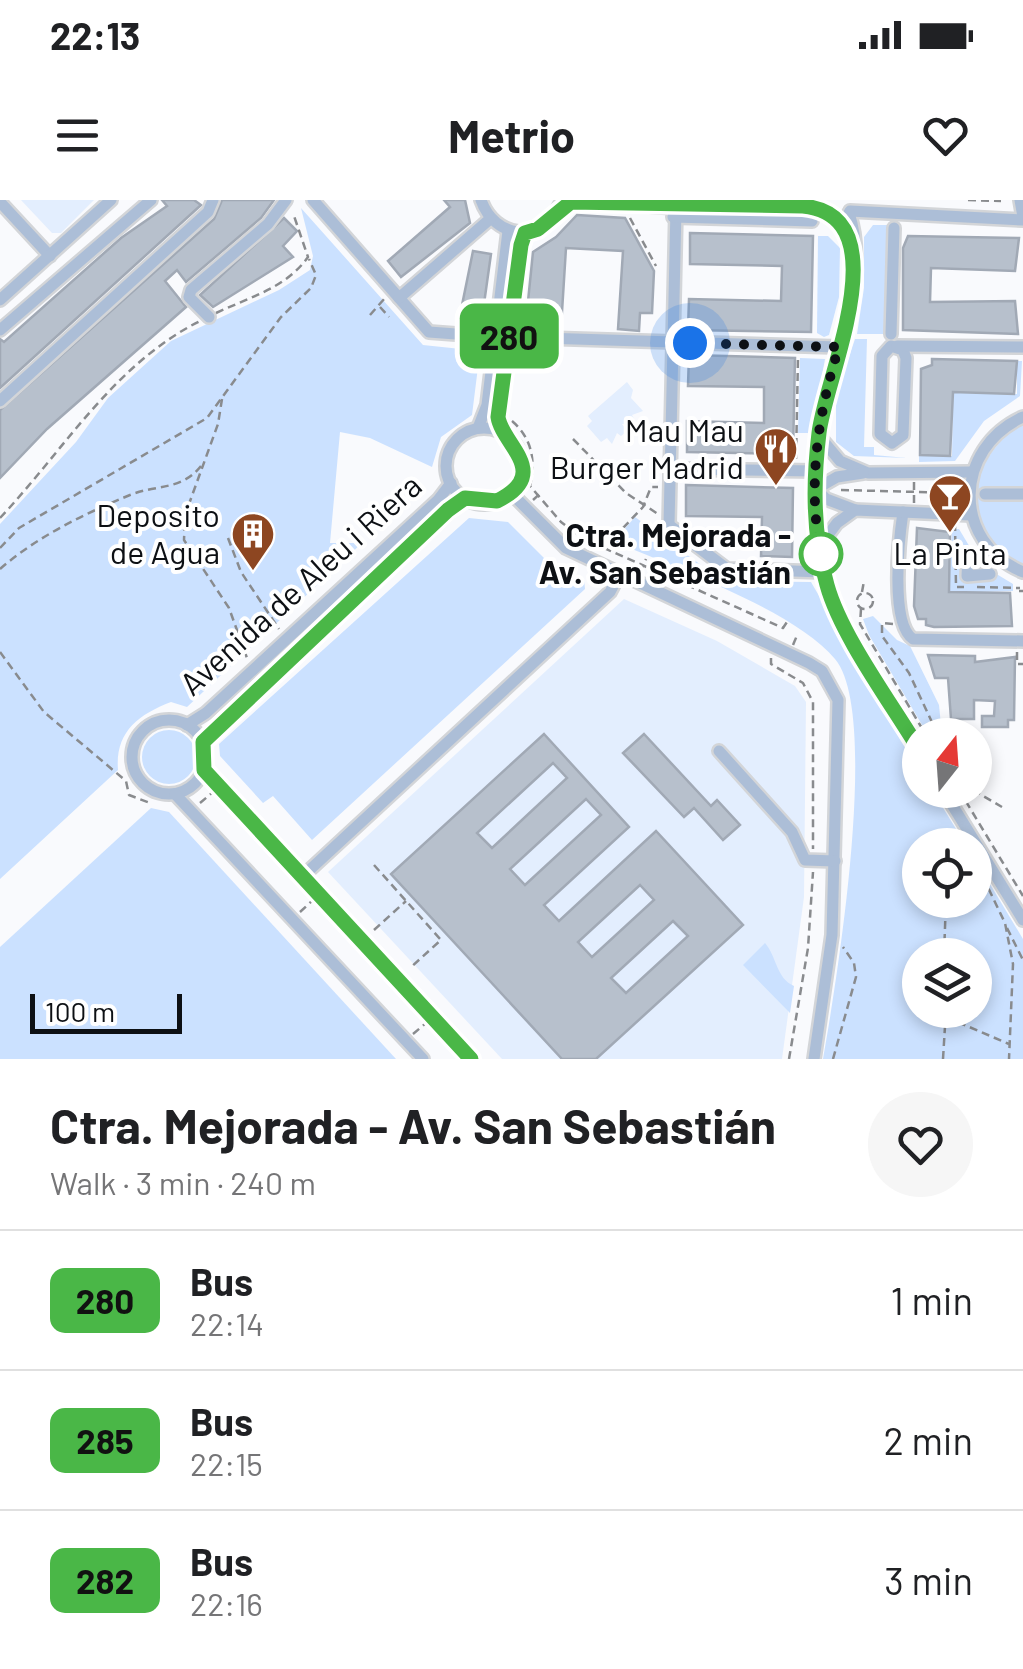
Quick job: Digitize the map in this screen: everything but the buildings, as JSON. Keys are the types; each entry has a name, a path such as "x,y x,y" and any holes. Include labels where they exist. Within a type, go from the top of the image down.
{"street":[{"path":"0,300 111,200"},
{"path":"0,401 208,212 213,200"},
{"path":"481,200 490,219 508,231 525,233 549,222 559,206 582,201 803,206 824,210 851,208 878,214 1023,218 1020,200"},
{"path":"0,202 50,256"},
{"path":"0,330 145,202"},
{"path":"317,202 435,336 839,347"},
{"path":"209,317 189,297 191,290 287,203"},
{"path":"676,205 812,222"},
{"path":"676,205 669,522 727,569 824,572"},
{"path":"851,208 852,303 815,435 820,548 824,572 844,622 902,720"},
{"path":"824,210 853,238"},
{"path":"853,238 878,214"},
{"path":"399,298 490,219"},
{"path":"892,344 906,358 903,435 892,443 880,434 892,344 894,228"},
{"path":"502,432 498,414 508,231"},
{"path":"478,428 486,412 525,233"},
{"path":"892,344 1023,347"},
{"path":"1021,582 984,543 971,515 971,472 990,438 1023,416"},
{"path":"478,428 502,432 517,446 522,460 519,481 510,493 489,503 465,498 451,483 447,470 450,450 462,436 478,428"},
{"path":"815,435 845,466 868,473"},
{"path":"669,469 817,471"},
{"path":"816,489 837,477 868,473 971,472"},
{"name":"Avenida de Aleu i Riera","path":"187,725 334,596 451,483"},
{"path":"816,489 826,499 856,510 954,518 971,515"},
{"path":"510,493 555,540 822,671 838,700 832,935 814,1059"},
{"path":"984,494 1023,494"},
{"name":"Avenida de Aleu i Riera","path":"203,742 217,724 465,498"},
{"path":"820,548 836,523 856,510"},
{"path":"909,512 900,624 912,639 1023,640"},
{"path":"968,556 967,576 982,579"},
{"path":"303,876 610,592 619,574"},
{"path":"167,720 187,725 203,742 204,770 193,786 175,794 151,790 142,783 132,754 147,727 167,720"},
{"path":"719,751 792,832 805,860 835,861"},
{"path":"204,770 471,1059"},
{"path":"175,794 423,1059"},
{"path":"954,808 1023,920"}],"path":[{"path":"968,200 1002,201"},
{"path":"0,548 18,528 208,418 281,317 312,288 316,275 300,227 287,203"},
{"path":"630,218 656,266"},
{"path":"0,518 104,394 168,337 284,283 308,257"},
{"path":"370,315 385,300 379,289"},
{"path":"380,306 390,316"},
{"path":"796,471 798,356"},
{"path":"222,397 185,515 184,540 228,608 247,658"},
{"path":"498,414 527,437 534,470 530,486 572,530 783,628 787,622"},
{"path":"797,434 815,435"},
{"path":"573,439 643,506 669,522"},
{"path":"0,570 54,531 133,493 170,488 191,478 205,460"},
{"path":"909,512 917,474"},
{"path":"954,474 955,536"},
{"path":"605,547 643,506 651,487"},
{"path":"841,490 954,493"},
{"path":"228,538 240,572 279,628"},
{"path":"864,581 862,594 856,600 861,608 860,624 916,718"},
{"path":"1003,587 1021,582"},
{"path":"861,608 868,609 873,600 862,594"},
{"path":"882,623 882,636 909,673 930,718"},
{"path":"0,652 44,712 126,781 128,795 150,803"},
{"path":"192,810 220,786"},
{"path":"992,801 1002,807"},
{"path":"970,808 1023,896"},
{"path":"374,865 442,940 410,968"},
{"path":"293,918 319,894"},
{"path":"992,895 1023,960"},
{"path":"374,930 406,901"},
{"path":"1005,922 1013,964 1009,1059"},
{"path":"832,1059 856,977 854,963 841,945"},
{"path":"406,1041 433,1018"},
{"path":"943,1059 945,1028"},
{"path":"971,1028 1008,1044"}],"shaded area":[{"path":"21,200 94,200 61,233 52,233"},
{"path":"301,208 423,345 480,351 472,415 441,437 432,467 370,438 340,432 330,543 362,543 187,707 171,702 138,719 120,746 118,770 0,879 0,524 76,442 108,398 171,341 279,290 310,270 313,256"},
{"path":"873,225 891,225 888,334 857,334 864,288 864,237"},
{"path":"818,236 828,236 840,248 839,297 829,335 824,337 817,333"},
{"path":"855,339 867,339 864,447 874,447 874,455 907,458 854,456 836,442 836,396"},
{"path":"800,358 825,359 812,433 798,433"},
{"path":"1017,361 1022,361 1020,396 984,421 955,461 919,462 919,456 952,456 953,395 948,386 957,392 1017,394"},
{"path":"627,382 633,390 631,398 643,411 632,415 634,419 628,424 622,424 627,431 621,436 617,433 612,444 607,438 601,442 587,426 592,421 588,416"},
{"path":"1023,423 1023,564 1001,550 985,533 977,515 975,495 989,456"},
{"path":"635,517 723,581 811,582 902,740 902,808 943,808 955,828 902,828 902,918 992,918 992,887 1023,939 1023,1059 823,1059 851,852 854,734 848,689 835,659 816,641 732,592 614,541"},
{"path":"469,518 508,522 549,563 584,579 585,589 312,840 273,796 263,803 220,756 219,744"},
{"path":"952,529 959,529 980,564 1013,584 1013,591 949,593"},
{"path":"624,599 717,641 795,686 806,702 804,897 782,1059 502,1059 328,872"},
{"path":"873,616 897,640 910,646 939,705 940,718 918,718 863,619"},
{"path":"169,730 188,738 196,757 188,776 169,784 150,776 142,757 150,738"},
{"path":"151,808 169,812 396,1059 0,1059 0,947"},
{"path":"765,943 780,973 794,986 790,1013 743,965"}],"bus line":[{"name":"280","path":"471,1059 204,770 203,742 217,724 448,510 465,498 480,503 497,501 519,481 522,460 517,446 502,432 498,417 525,233 549,222 571,202 582,201 669,204 676,208 683,204 803,206 818,209 841,225 852,242 853,288 818,436 816,514 820,548 826,582 844,622 902,720"}],"place":[{"name":"Mau Mau Burger Madrid","path":"776,487"},
{"name":"La Pinta","path":"950,534"},
{"name":"Ctra. Mejorada - Av. San Sebastián","path":"821,554"},
{"name":"Deposito de Agua","path":"253,572"}],"route":[{"path":"690,343 839,347 818,436 816,514 821,554"}]}
